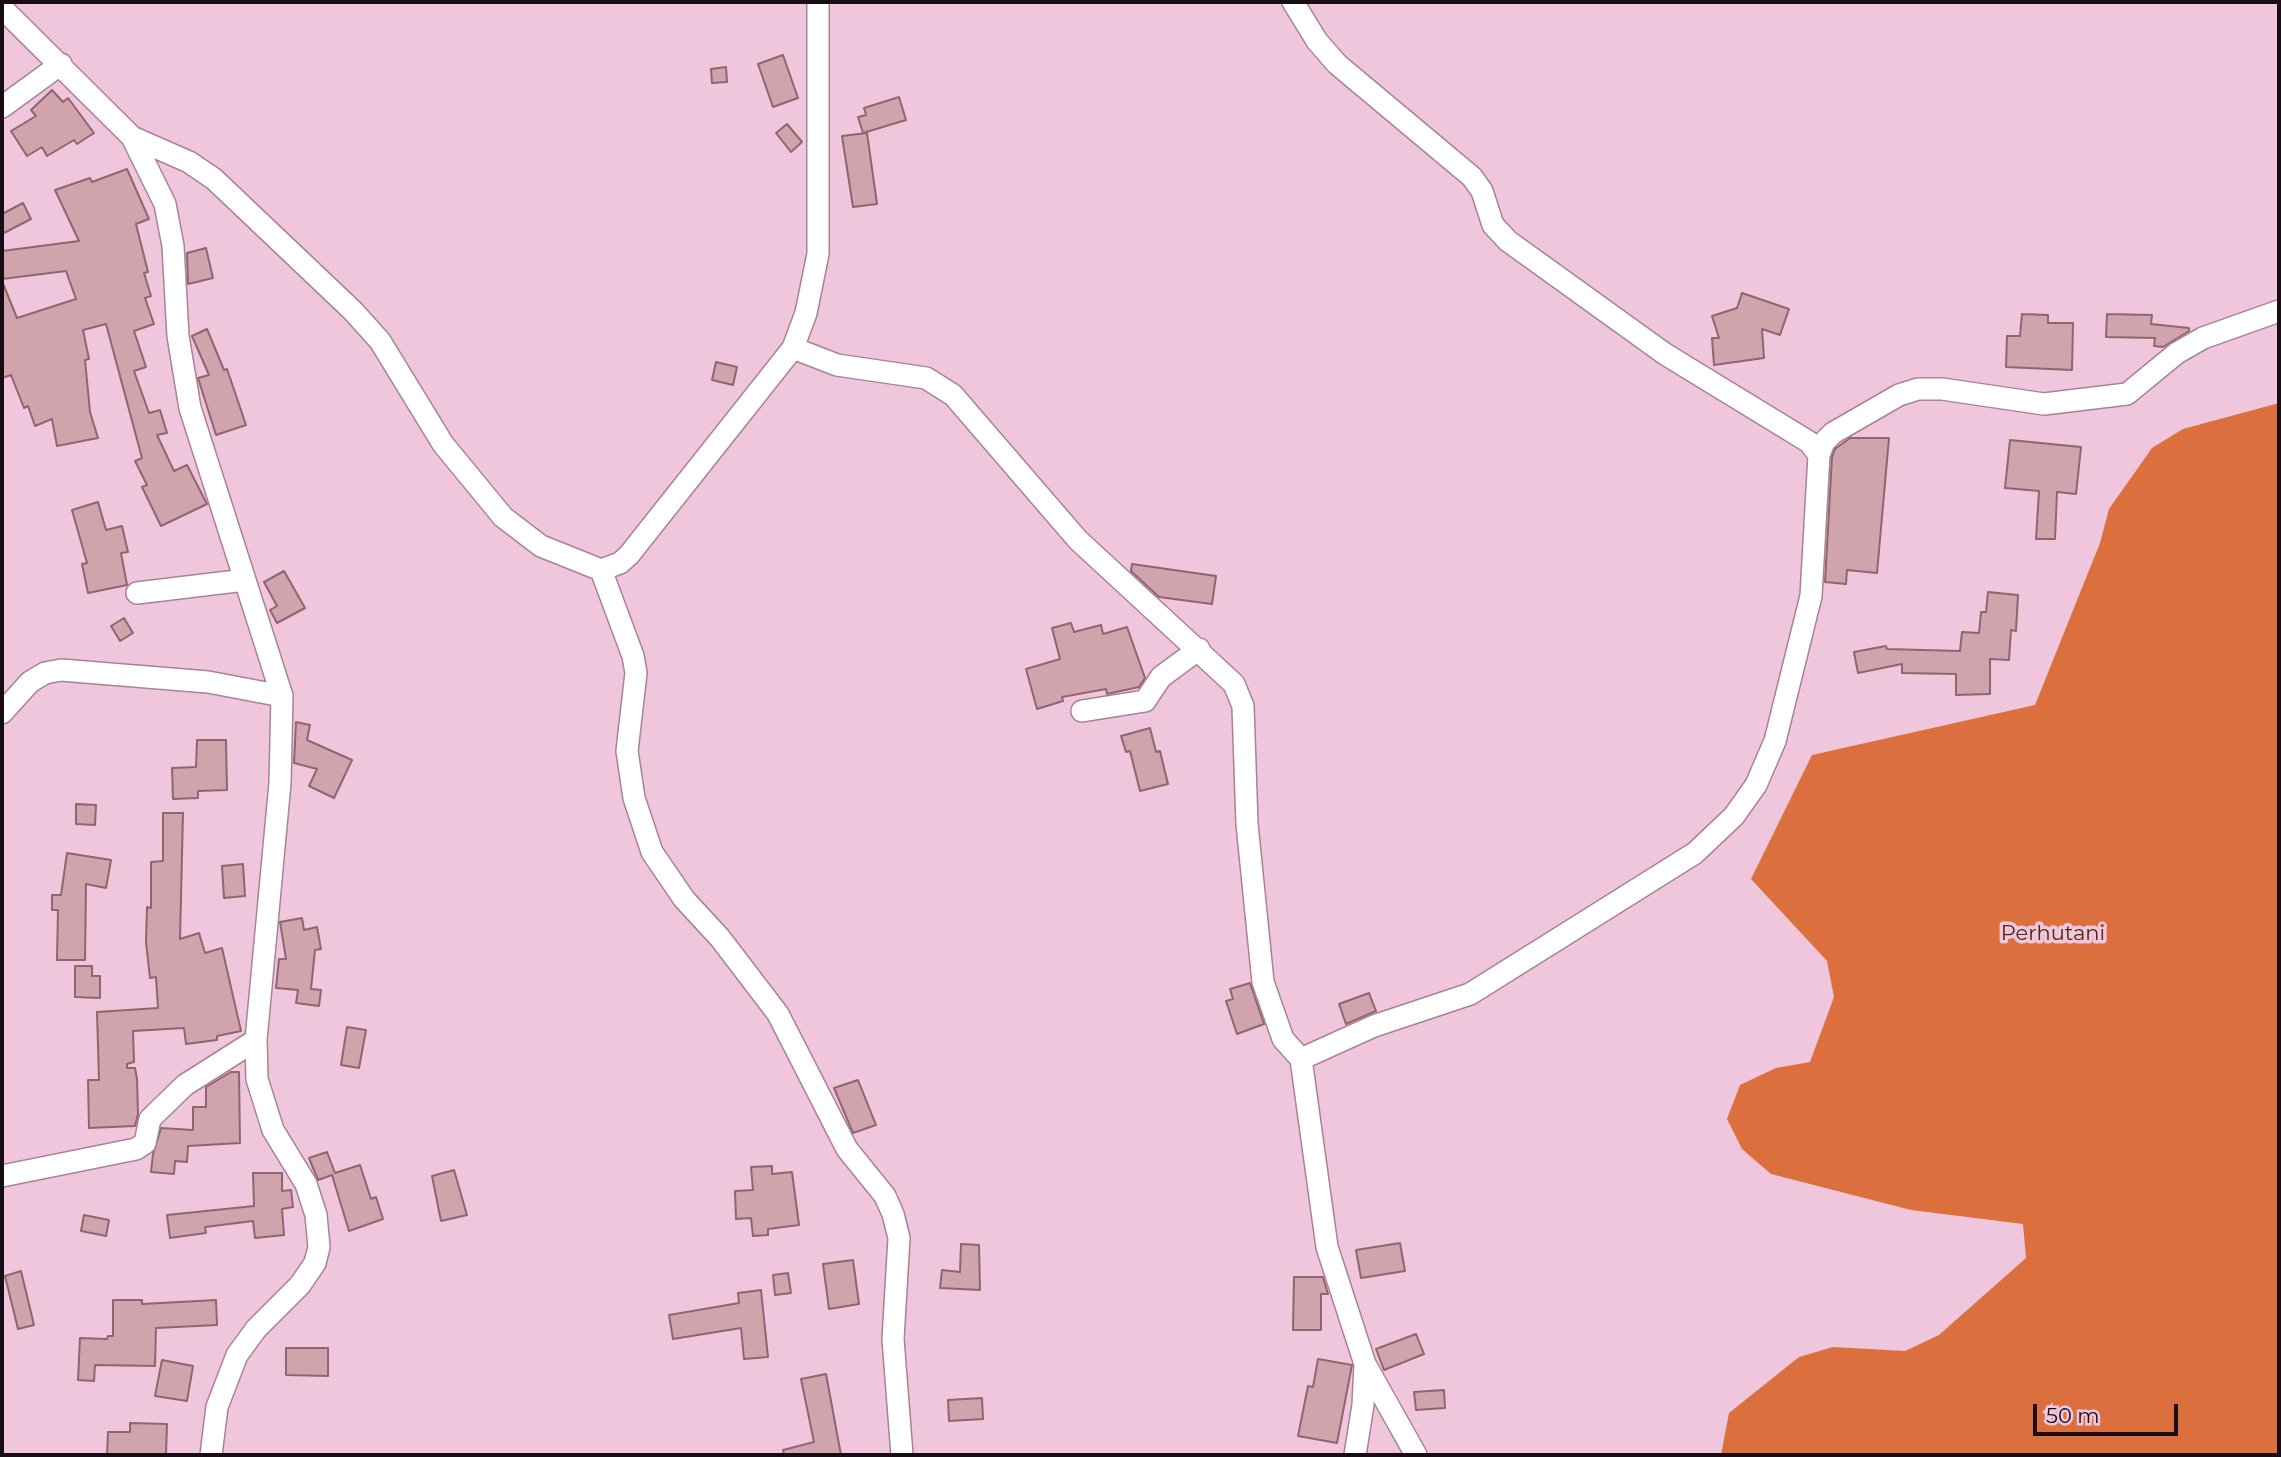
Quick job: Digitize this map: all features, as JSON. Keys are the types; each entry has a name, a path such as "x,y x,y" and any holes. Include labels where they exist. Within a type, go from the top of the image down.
{"street":[{"path":"132,137 189,162 214,179 353,311 380,341 443,444 503,517 541,546 601,570 621,563 629,555 793,348 806,313 818,254 818,2"},
{"path":"1293,2 1317,41 1337,64 1472,177 1482,191 1493,225 1508,241 1665,354 1809,442 1819,455"},
{"path":"2,8 132,137 165,204 173,246 178,336 190,408 282,696 280,783 256,1040 257,1079 262,1103 273,1130 306,1184 316,1215 318,1247 315,1263 300,1285 256,1329 237,1355 216,1406 211,1455"},
{"path":"2,107 61,64"},
{"path":"1301,1059 1374,1026 1470,994 1695,853 1734,816 1756,785 1775,741 1811,596 1819,455 1824,442 1832,433 1899,395 1918,389 1942,388 2043,404 2127,394 2177,353 2203,338 2279,311"},
{"path":"793,348 837,365 926,378 953,395 1078,540 1234,684 1242,706 1247,824 1263,982 1283,1039 1301,1059 1328,1247 1365,1364 1416,1455"},
{"path":"601,570 633,656 636,673 627,751 634,798 652,852 684,899 720,938 778,1014 847,1149 885,1196 893,1214 899,1238 893,1339 902,1455"},
{"path":"137,593 245,580"},
{"path":"1082,711 1145,701 1161,677 1199,649"},
{"path":"2,713 30,682 45,673 61,670 208,682 282,696"},
{"path":"2,1176 136,1149 145,1143 150,1119 185,1085 256,1040"},
{"path":"1355,1455 1365,1364"}],"green space":[{"name":"Perhutani","path":"2279,403 2279,1455 1721,1455 1729,1413 1799,1357 1833,1347 1905,1351 1939,1335 2026,1258 2023,1224 1911,1210 1771,1174 1742,1149 1727,1119 1740,1085 1776,1068 1810,1062 1834,997 1827,961 1751,879 1812,755 2035,705 2100,543 2109,509 2152,448 2183,429"}],"building":[{"path":"783,55 798,98 773,107 758,64"},
{"path":"726,67 727,82 712,83 711,69"},
{"path":"52,90 63,102 68,98 94,133 77,144 74,140 47,156 42,147 27,156 11,131 36,116 31,110"},
{"path":"899,97 906,120 863,133 858,117 866,115 864,108"},
{"path":"787,124 802,142 791,152 776,133"},
{"path":"867,133 877,204 853,207 842,136"},
{"path":"127,169 149,219 136,224 148,272 144,273 151,296 145,298 154,324 134,331 146,367 134,371 149,413 160,410 167,433 157,435 174,471 187,465 207,504 161,526 142,487 147,485 135,461 142,458 106,324 83,330 89,359 85,360 90,412 98,438 57,446 52,419 35,426 28,406 24,408 11,375 2,378 2,281 17,318 76,299 66,271 2,279 2,251 79,241 55,190 90,178 92,182"},
{"path":"23,203 31,219 2,234 2,214"},
{"path":"206,248 213,278 188,284 187,253"},
{"path":"1742,293 1789,309 1780,335 1762,329 1764,358 1714,365 1712,338 1719,338 1712,316 1737,308"},
{"path":"2022,314 2048,315 2048,323 2073,323 2072,370 2006,367 2007,336 2020,336"},
{"path":"2107,314 2152,315 2151,324 2189,328 2189,331 2163,347 2154,346 2155,338 2106,337"},
{"path":"207,329 224,370 227,369 246,425 216,435 198,378 209,375 192,336"},
{"path":"716,362 737,367 733,385 712,380"},
{"path":"1850,438 1889,438 1877,573 1847,570 1846,584 1825,582 1832,457 1835,449"},
{"path":"2010,440 2081,447 2076,494 2057,492 2055,539 2036,539 2039,491 2005,488"},
{"path":"98,502 106,530 122,526 128,552 121,553 127,585 88,593 82,564 87,563 72,510"},
{"path":"1132,564 1216,576 1212,604 1159,597 1131,571"},
{"path":"284,571 305,608 277,623 270,610 277,606 264,582"},
{"path":"1988,592 2018,595 2016,631 2011,630 2009,660 1990,659 1990,694 1956,695 1956,674 1902,673 1902,664 1858,673 1854,652 1886,646 1887,649 1960,651 1962,632 1979,633 1981,612 1986,612"},
{"path":"124,618 133,633 120,641 111,626"},
{"path":"1071,623 1074,632 1101,625 1103,634 1127,627 1145,678 1139,687 1107,694 1106,689 1062,697 1063,701 1037,709 1026,669 1060,659 1052,628"},
{"path":"296,722 310,725 307,740 352,760 334,798 309,786 317,769 294,763"},
{"path":"1150,728 1156,752 1160,751 1168,784 1140,791 1130,751 1126,752 1121,736"},
{"path":"197,740 226,740 227,790 198,791 198,798 173,799 172,768 196,767"},
{"path":"76,804 96,805 95,825 76,824"},
{"path":"163,813 183,813 180,939 199,933 205,953 222,948 241,1031 217,1036 217,1040 186,1044 184,1028 133,1031 134,1062 127,1064 127,1068 135,1068 137,1079 138,1114 135,1126 89,1128 88,1080 99,1080 97,1012 158,1008 156,977 150,978 146,942 147,907 151,908 151,862 163,861"},
{"path":"67,853 111,860 106,888 86,884 85,960 57,960 58,910 52,910 52,895 61,895"},
{"path":"243,864 245,896 224,898 222,866"},
{"path":"302,918 304,930 317,927 321,949 315,950 311,989 321,990 319,1006 296,1003 298,990 276,988 279,959 286,959 280,922"},
{"path":"75,966 92,966 92,976 100,976 100,998 75,997"},
{"path":"1250,983 1264,1024 1237,1034 1226,1001 1233,999 1230,989"},
{"path":"1369,993 1376,1011 1346,1024 1339,1004"},
{"path":"347,1027 366,1030 359,1068 341,1065"},
{"path":"231,1072 239,1072 240,1143 188,1146 187,1162 175,1161 174,1174 151,1172 161,1128 193,1130 193,1107 206,1107 206,1087"},
{"path":"858,1080 876,1125 853,1133 834,1088"},
{"path":"327,1152 335,1173 360,1165 371,1199 376,1197 383,1219 349,1231 332,1175 318,1180 309,1158"},
{"path":"772,1166 772,1174 792,1172 799,1225 768,1229 768,1235 753,1236 751,1218 736,1219 735,1191 753,1190 751,1167"},
{"path":"454,1170 467,1215 441,1221 432,1176"},
{"path":"253,1173 282,1173 282,1191 291,1190 293,1207 282,1209 284,1235 255,1238 253,1221 205,1227 206,1233 170,1238 167,1215 254,1206"},
{"path":"84,1215 109,1220 106,1236 81,1231"},
{"path":"1400,1243 1405,1271 1361,1278 1356,1250"},
{"path":"961,1244 979,1245 980,1290 940,1288 942,1270 960,1272"},
{"path":"853,1260 859,1304 829,1309 823,1264"},
{"path":"21,1271 34,1325 18,1329 5,1276"},
{"path":"788,1273 791,1293 775,1295 773,1275"},
{"path":"1294,1277 1323,1277 1328,1294 1321,1294 1321,1330 1293,1330"},
{"path":"761,1290 768,1357 744,1359 741,1328 673,1339 669,1315 739,1303 738,1293"},
{"path":"113,1300 142,1300 142,1304 216,1300 217,1325 156,1328 155,1366 95,1365 94,1381 78,1380 80,1338 107,1339 108,1336 113,1336"},
{"path":"1416,1334 1424,1354 1384,1370 1376,1349"},
{"path":"286,1348 328,1348 328,1376 286,1375"},
{"path":"1318,1359 1352,1365 1337,1443 1298,1436 1308,1386 1313,1387"},
{"path":"162,1360 193,1366 187,1401 155,1396"},
{"path":"826,1374 841,1455 784,1455 783,1450 814,1442 801,1379"},
{"path":"1444,1390 1445,1408 1416,1410 1414,1392"},
{"path":"982,1398 983,1419 949,1421 948,1400"},
{"path":"130,1423 167,1424 166,1455 107,1455 108,1432 130,1432"}]}
